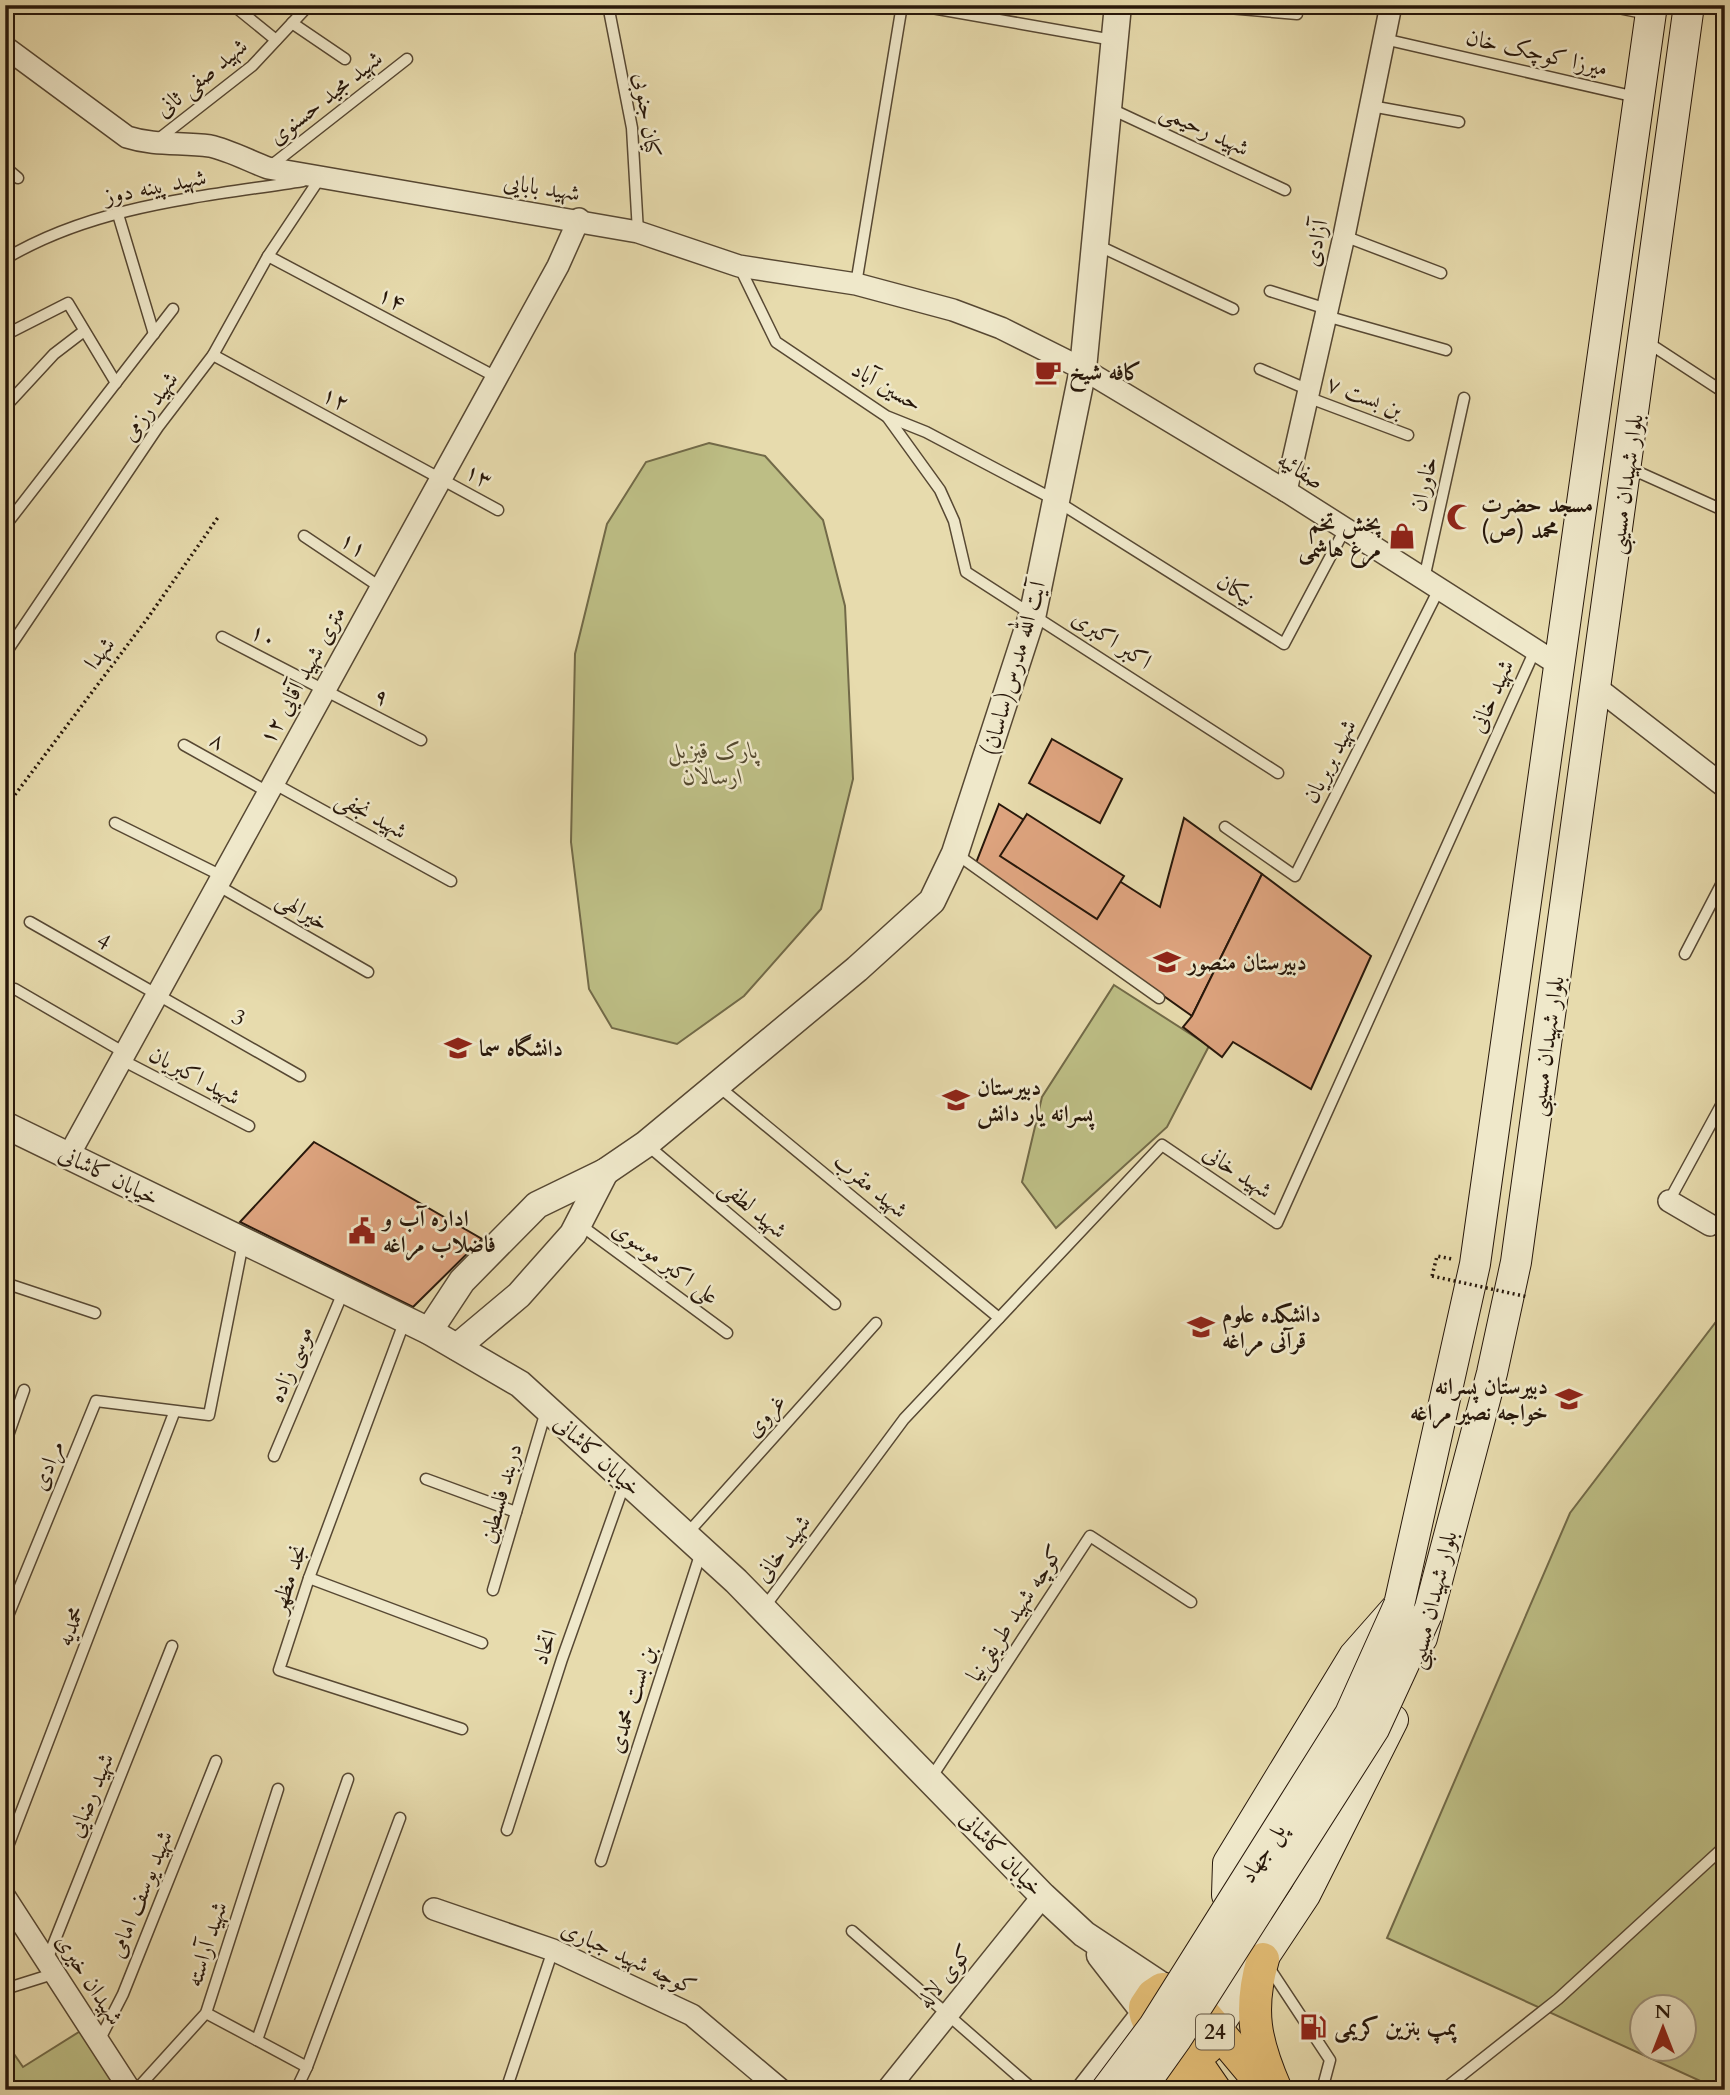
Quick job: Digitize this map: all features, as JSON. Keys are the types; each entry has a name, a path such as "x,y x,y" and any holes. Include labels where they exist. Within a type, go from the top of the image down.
{"main road":[{"name":"بلوار شهیدان مسیبی","path":"1413,1610 1492,1373 1516,1262 1689,5"},
{"name":"بلوار شهیدان مسیبی","path":"1216,2029 1305,1895 1415,1676 1413,1610 1475,1264 1547,657 1651,10"},
{"path":"1305,1895 1282,1917 1250,1918 1227,1895 1228,1863 1354,1656 1413,1610"},
{"name":"پل جهاد","path":"1106,2090 1154,2026 1413,1610"},
{"name":"پل جهاد","path":"1140,2090 1177,2038 1374,1729 1413,1610"},
{"path":"1263,1959 1252,2012 1262,2053 1276,2090"},
{"path":"1145,2013 1153,1995 1167,1989"},
{"name":"24","path":"1167,1989 1188,2001 1216,2029 1267,2090"},
{"name":"24","path":"1145,2013 1151,2026 1162,2037 1193,2058 1215,2090"},
{"name":"24","path":"1176,2090 1193,2058 1207,2048 1216,2029"},
{"path":"1248,2090 1257,2090"}],"street":[{"name":"آیت الله مدرس(ساسان)","path":"429,1331 462,1281 537,1205 605,1172 646,1144 858,969 932,901 955,853 1033,612 1083,369 1118,5"},
{"name":"آزادی","path":"1286,491 1344,236 1391,5"},
{"name":"شهید بابایی","path":"5,47 127,136 150,145 176,142 214,147 268,168 579,219 638,232 739,266 856,284 953,310 1001,328 1083,369"},
{"name":"۱۲ متری شهید آقایی","path":"69,1155 558,266 579,219"},
{"name":"صفائیه","path":"1083,369 1286,491 1547,657"},
{"path":"1596,687 1725,787"},
{"name":"خیابان کاشانی","path":"5,1125 429,1331 520,1384 626,1479 763,1609 931,1778 1043,1896 1084,1934 1167,1989"},
{"name":"آیت الله مدرس(ساسان)","path":"457,1347 519,1295 579,1224 605,1172"},
{"path":"1669,1201 1710,1225"},
{"name":"کوی لاله","path":"887,2090 1043,1896"},
{"name":"شهیدان خیری","path":"9,1909 51,1966 130,2090"},
{"name":"کوچه شهید جباری","path":"434,1909 553,1950 692,2015 781,2090"},
{"name":"خیابان کاشانی","path":"1084,1934 1145,2013"},
{"path":"1085,2090 1145,2013"}],"lane":[{"name":"شهید صفی ثانی","path":"233,5 276,40"},
{"name":"شهید صفی ثانی","path":"150,145 252,66 309,5"},
{"path":"578,5 590,5"},
{"name":"کیان جنوبی","path":"608,5 632,128 638,232"},
{"path":"856,284 902,5"},
{"path":"915,5 1113,40"},
{"path":"1194,5 1297,13"},
{"path":"1603,5 1651,10"},
{"path":"292,23 345,59"},
{"name":"میرزا کوچک خان","path":"1384,39 1639,97"},
{"name":"شهید مجید حسنوی","path":"268,168 407,59"},
{"path":"1371,106 1460,121"},
{"name":"شهید رحیمی","path":"1107,107 1285,190"},
{"path":"5,167 18,178"},
{"name":"شهید پینه دوز","path":"5,258 117,211 320,178"},
{"name":"شهید رزمی","path":"5,654 158,427 213,355 268,256 320,178"},
{"path":"117,211 154,334"},
{"path":"1344,236 1441,273"},
{"path":"1095,244 1233,309"},
{"name":"۱۴","path":"268,256 496,377"},
{"name":"حسین آباد","path":"739,266 776,342 886,416 926,432 1055,500"},
{"path":"1270,291 1326,312 1446,350"},
{"path":"5,335 68,303 116,383"},
{"path":"5,526 173,309"},
{"path":"5,407 54,354 85,331"},
{"path":"1645,340 1725,393"},
{"name":"۱۲","path":"213,355 440,478"},
{"name":"بن بست ۷","path":"1260,369 1308,393 1408,435"},
{"name":"خاوران","path":"1431,584 1464,398"},
{"name":"اکبر اکبری","path":"886,416 940,490 954,521 966,572 1033,612 1278,773"},
{"path":"1627,467 1725,511"},
{"name":"۱۳","path":"440,478 498,510"},
{"name":"نیکان","path":"1055,500 1284,644 1345,529"},
{"name":"۱۱","path":"304,536 380,587"},
{"name":"شهید بربریان","path":"1225,827 1295,876 1431,584"},
{"name":"۱۰","path":"222,637 324,690"},
{"name":"شهید خانی","path":"763,1609 904,1419 1162,1145 1277,1223 1547,657"},
{"name":"۹","path":"324,690 421,740"},
{"name":"۸","path":"184,745 270,788"},
{"name":"شهید نجفی","path":"270,788 451,881"},
{"name":"خیرالهی","path":"115,823 220,880 368,972"},
{"path":"955,853 1159,998"},
{"path":"1685,954 1725,877"},
{"name":"4","path":"30,922 157,995"},
{"name":"شهید اکبریان","path":"15,989 124,1056 249,1126"},
{"name":"3","path":"157,995 300,1076"},
{"name":"شهید مقرب","path":"716,1085 999,1318"},
{"path":"1669,1201 1725,1098"},
{"name":"شهید لطفی","path":"646,1144 835,1304"},
{"name":"علی اکبر موسوی","path":"579,1224 727,1333"},
{"path":"174,1413 209,1415 243,1241"},
{"path":"5,1283 95,1313"},
{"name":"موسی زاده","path":"274,1456 344,1290"},
{"name":"نجد مظهر","path":"405,1320 309,1577 279,1670 462,1729"},
{"name":"غروی","path":"694,1542 876,1323"},
{"path":"5,1444 24,1390"},
{"name":"مرادی","path":"5,1623 96,1401 174,1413"},
{"name":"دربند فلسطین","path":"493,1590 546,1409"},
{"name":"محمدیه","path":"5,1854 174,1413"},
{"path":"426,1479 516,1512"},
{"name":"اتحاد","path":"507,1830 562,1659 626,1479"},
{"name":"کوچه شهید طریقی‌نیا","path":"931,1778 1090,1536 1191,1602"},
{"name":"بن بست محمدی","path":"601,1861 694,1542"},
{"path":"309,1577 482,1643"},
{"name":"شهید رضایی","path":"51,1966 172,1646"},
{"name":"شهید یوسف امامی","path":"99,2041 123,1994 216,1761"},
{"path":"257,2040 348,1779"},
{"name":"شهید آراسته","path":"136,2090 206,2013 278,1789"},
{"path":"296,2090 400,1818"},
{"path":"1443,2090 1558,1999 1725,1846"},
{"path":"852,1931 1034,2090"},
{"path":"506,2090 553,1950"},
{"path":"1263,1959 1330,2060 1322,2090"},
{"path":"5,1989 51,1966"},
{"path":"206,2013 307,2067"}],"path":[{"name":"شهدا","path":"5,808 147,619 219,516"},
{"path":"1437,1256 1432,1276 1528,1297"}],"green space":[{"name":"پارک قیزیل ارسالان","path":"709,443 765,456 823,520 845,606 853,779 821,909 744,996 677,1044 612,1028 589,989 571,842 575,654 607,524 646,462"},
{"path":"1114,985 1209,1046 1167,1127 1056,1228 1022,1182 1042,1097"},
{"path":"1725,1310 1725,2090 1663,2064 1698,2064 1698,1994 1628,1994 1628,2048 1387,1938 1570,1513"},
{"path":"82,2030 121,2090 5,2090 5,2041 23,2067"}],"building":[{"path":"1052,739 1122,779 1100,823 1029,783"},
{"name":"دبیرستان منصور","path":"999,804 1160,907 1184,818 1262,874 1192,1016 976,863"},
{"path":"1027,814 1124,876 1097,919 1000,856"},
{"path":"1262,874 1371,956 1311,1089 1233,1042 1222,1057 1183,1027 1192,1016"},
{"name":"اداره آب و فاضلاب مراغه","path":"314,1142 482,1239 413,1307 240,1222"}],"place":[{"name":"کافه شیخ","path":"1048,372"},
{"name":"مسجد حضرت محمد (ص)","path":"1460,517"},
{"name":"پخش تخم مرغ هاشمی","path":"1402,536"},
{"name":"دبیرستان منصور","path":"1167,962"},
{"name":"دانشگاه سما","path":"458,1048"},
{"name":"دبیرستان پسرانه یار دانش","path":"956,1100"},
{"name":"اداره آب و فاضلاب مراغه","path":"362,1231"},
{"name":"دانشکده علوم قرآنی مراغه","path":"1201,1327"},
{"name":"دبیرستان پسرانه خواجه نصیر مراغه","path":"1569,1399"},
{"name":"پمپ بنزین کریمی","path":"1313,2027"}]}
